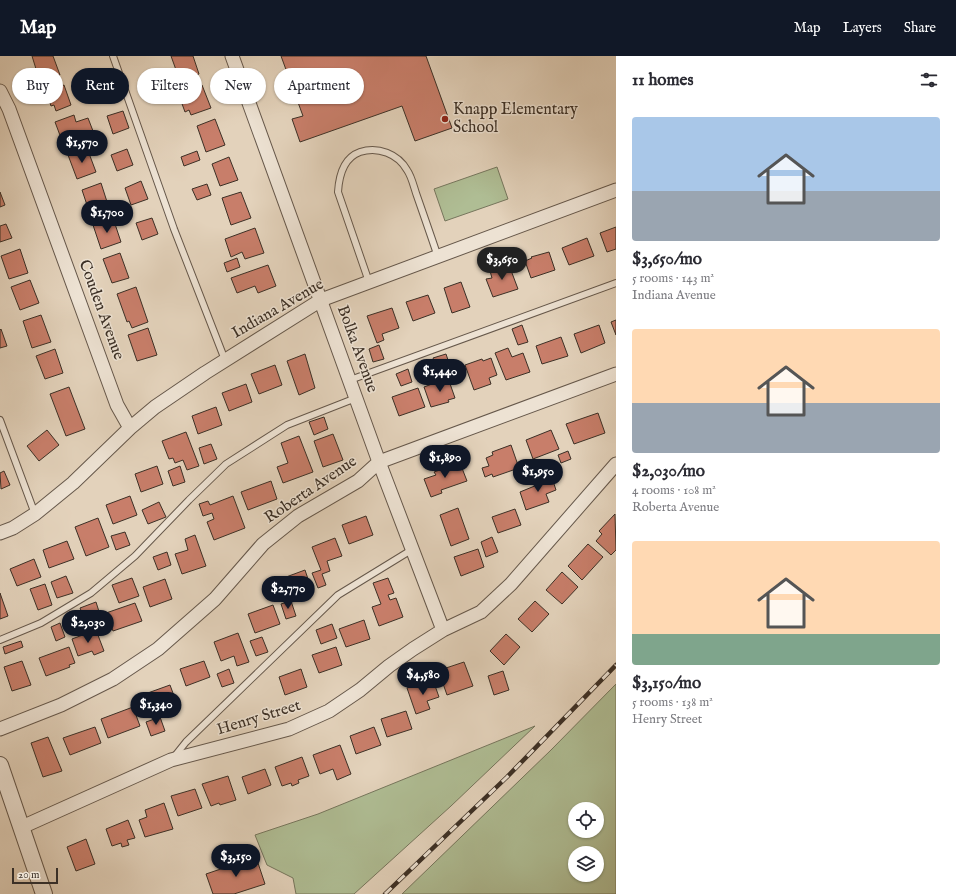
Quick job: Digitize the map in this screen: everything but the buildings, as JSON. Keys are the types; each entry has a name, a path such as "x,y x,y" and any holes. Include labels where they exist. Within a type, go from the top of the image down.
{"street":[{"name":"Bolka Avenue","path":"232,56 379,462 443,630"},
{"name":"Couden Avenue","path":"0,91 9,108 117,405 130,428"},
{"name":"Indiana Avenue","path":"0,533 13,528 35,514 73,483 155,406 321,300 616,190"},
{"name":"Roberta Avenue","path":"0,729 61,705 113,679 158,649 215,600 263,544 298,516 358,481 379,462 616,374"},
{"name":"Henry Street","path":"22,827 171,760 289,729 329,711 360,690 413,649 443,630 481,612 511,584 616,464"},
{"path":"0,765 6,799 22,827 44,894"}],"lane":[{"path":"113,56 174,229 225,360"},
{"path":"369,282 338,192 339,177 344,166 350,158 358,153 370,149 382,150 395,157 407,170 438,257"},
{"path":"350,380 616,283"},
{"path":"0,640 41,623 91,593 135,556 226,464 288,425 356,398"},
{"path":"0,420 35,514"},
{"path":"171,760 186,742 338,595 413,549"}],"green space":[{"path":"497,167 508,199 445,221 434,189"},
{"path":"616,684 616,894 402,894 551,750"},
{"path":"535,726 451,806 354,894 296,894 293,878 267,865 255,835 318,814"}],"railway":[{"path":"385,894 507,777 616,665"}],"place":[{"name":"Knapp Elementary School","path":"445,119"}]}
